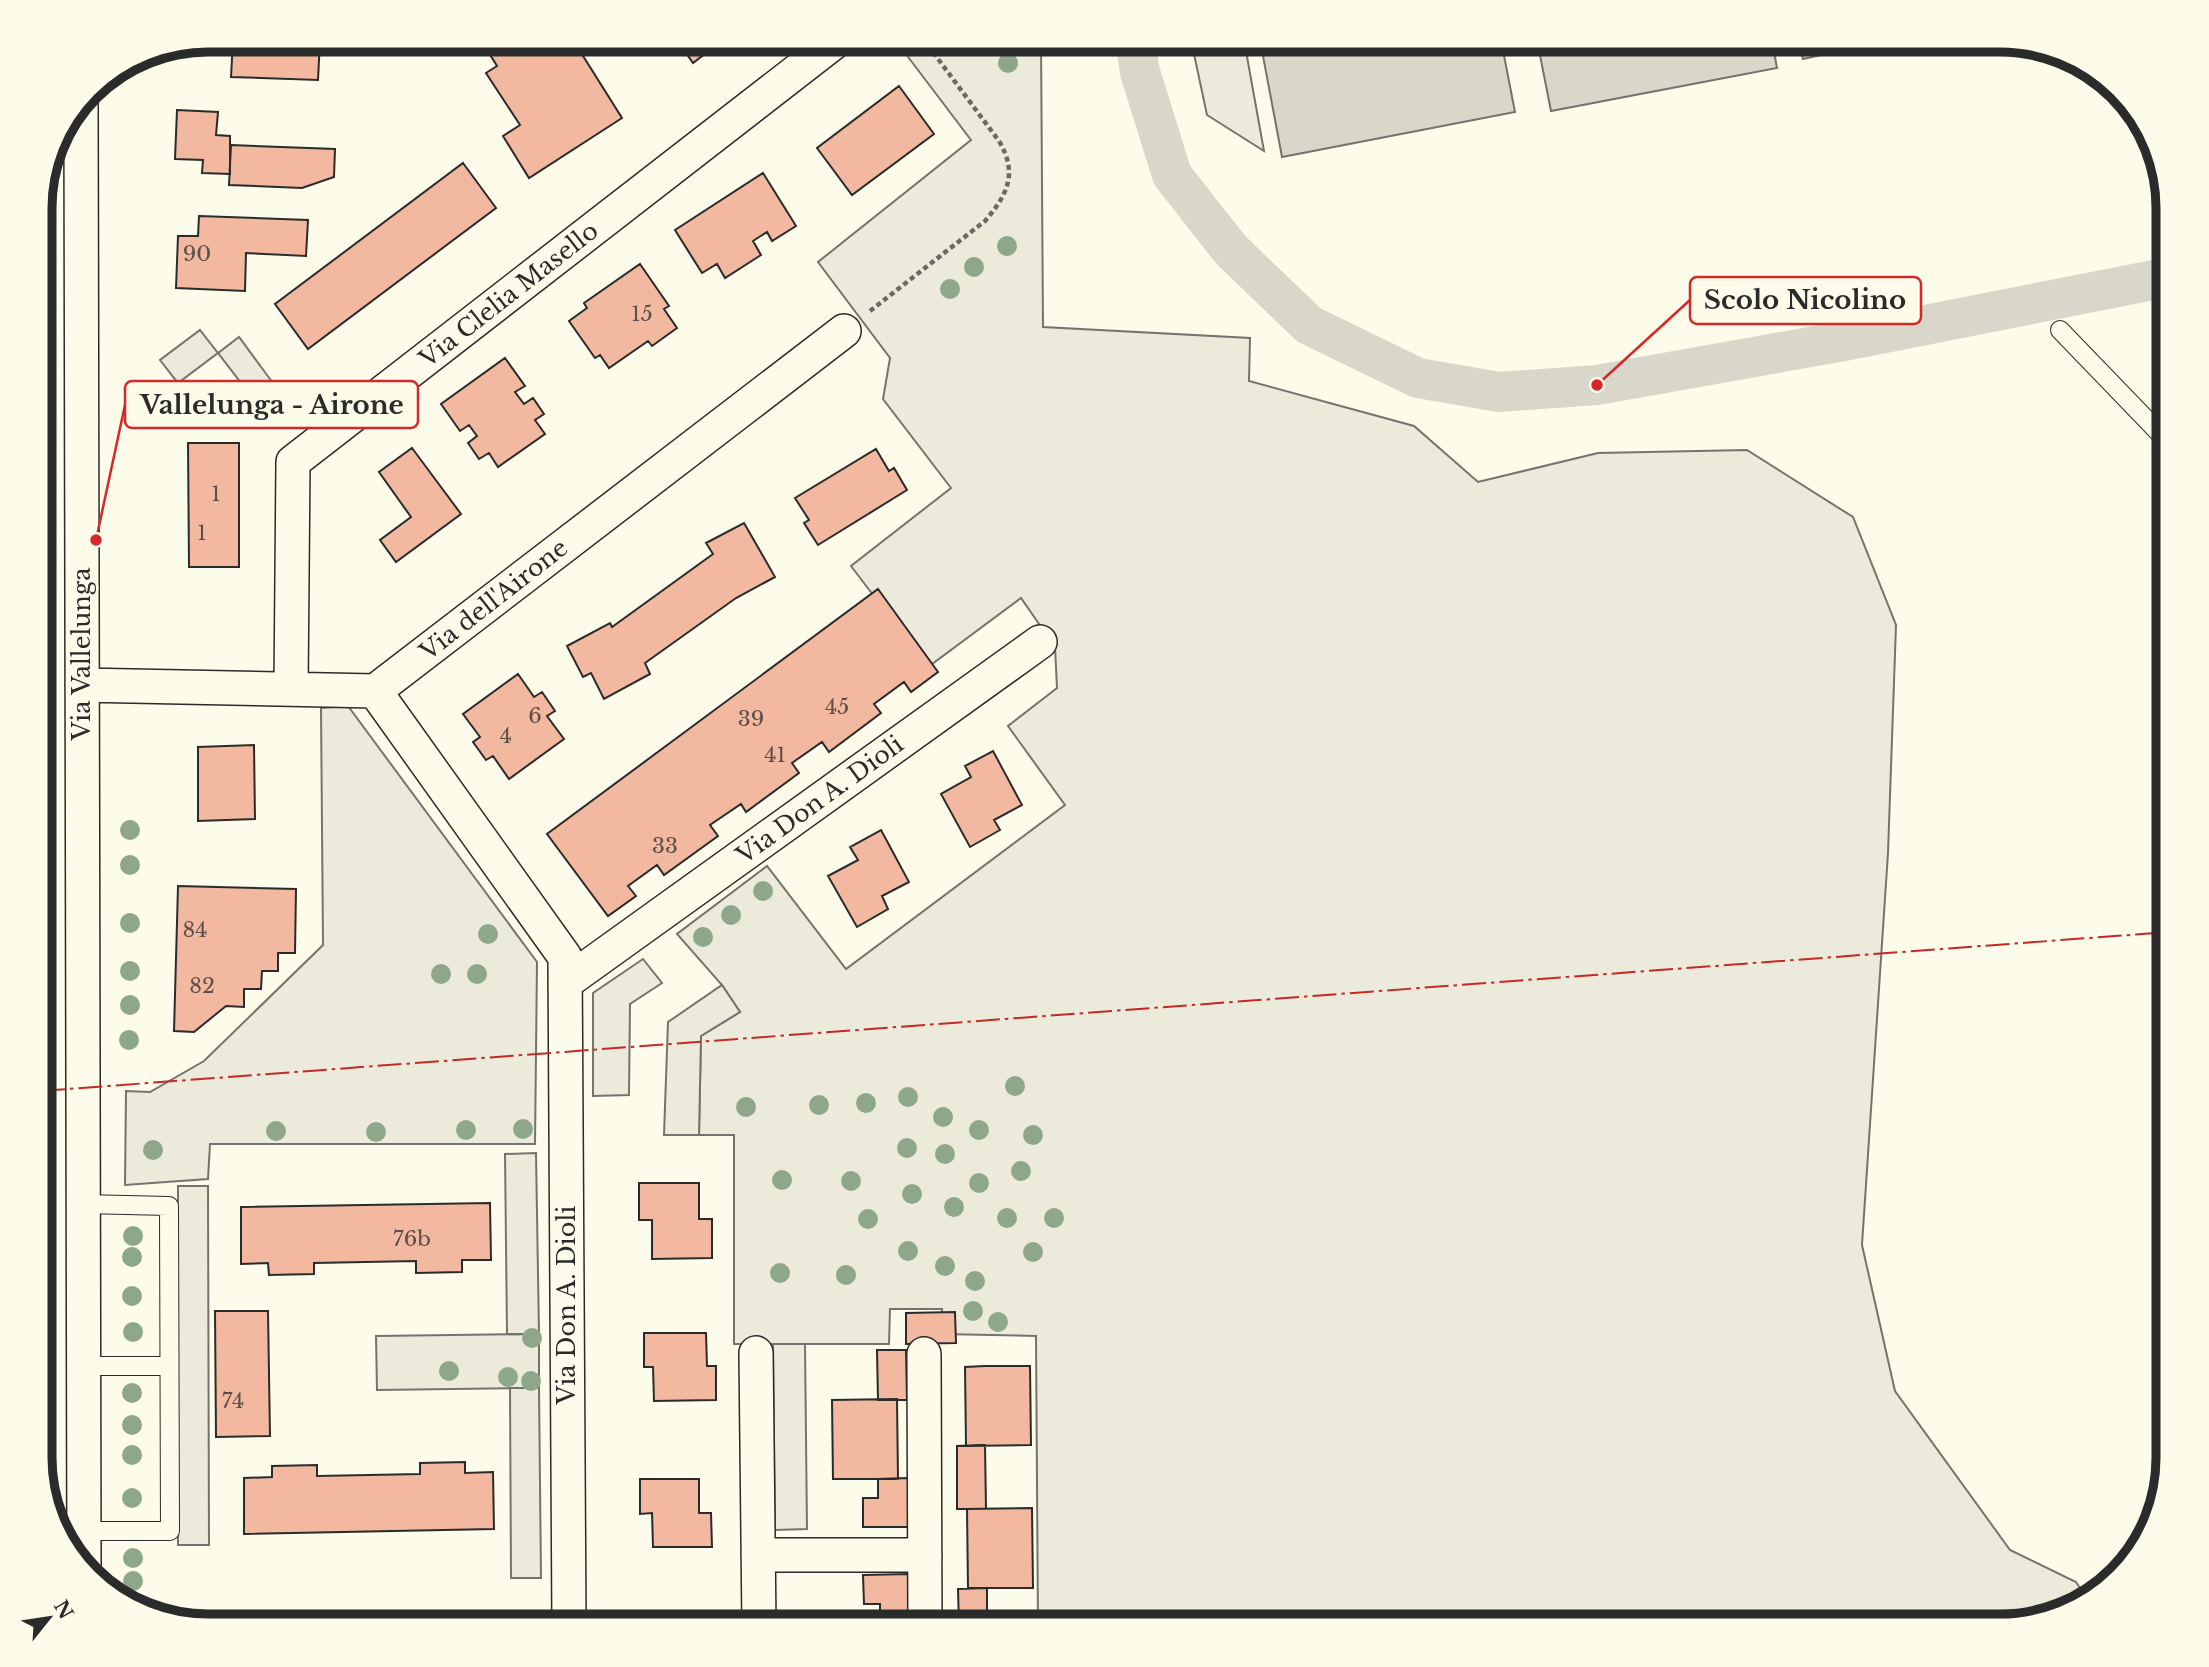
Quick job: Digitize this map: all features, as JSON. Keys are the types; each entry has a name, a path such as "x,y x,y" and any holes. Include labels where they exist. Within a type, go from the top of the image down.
{"street":[{"name":"Via Clelia Masello","path":"291,689 293,463 821,53"},
{"name":"Via Vallelunga","path":"80,121 84,1552"},
{"name":"Via dell'Airone","path":"375,691 844,331"},
{"name":"Via Don A. Dioli","path":"565,983 1040,642"},
{"path":"82,685 375,691"},
{"name":"Via Don A. Dioli","path":"375,691 565,957 569,1614"},
{"path":"756,1353 759,1614"},
{"path":"924,1354 925,1614"},
{"path":"758,1555 925,1555"}],"lane":[{"path":"2060,330 2156,430"},
{"path":"83,1204 169,1206 170,1531 84,1531"},
{"path":"84,1366 169,1366"}],"path":[{"path":"844,331 985,221 999,204 1011,171 1007,155 999,141 933,53"}],"shaded area":[{"path":"1194,52 1246,52 1264,151 1207,115"},
{"path":"1262,52 1503,52 1515,112 1282,157"},
{"path":"1539,52 1774,52 1777,68 1551,111"},
{"path":"1802,52 1834,52 1803,59"},
{"path":"905,53 1041,53 1043,327 1250,338 1249,381 1414,426 1478,482 1598,453 1747,450 1853,517 1896,625 1888,853 1862,1245 1895,1391 2010,1550 2076,1582 2082,1591 2041,1609 2000,1614 1038,1614 1036,1336 941,1334 942,1309 890,1309 889,1344 734,1344 734,1135 699,1135 701,1036 740,1012 722,985 677,934 767,866 846,969 1065,805 1008,726 1057,688 1055,647 1021,598 928,667 851,566 951,488 883,399 890,358 818,262 971,140"},
{"path":"200,330 218,353 178,383 160,360"},
{"path":"239,337 284,398 264,413 218,353"},
{"path":"348,706 537,962 535,1144 210,1144 208,1179 125,1185 126,1091 150,1092 204,1061 323,945 321,708"},
{"path":"643,959 662,983 630,1004 629,1095 593,1096 593,993"},
{"path":"722,985 740,1012 701,1036 699,1135 664,1135 668,1022"},
{"path":"536,1153 539,1334 507,1334 505,1154"},
{"path":"178,1186 208,1186 209,1545 178,1545"},
{"path":"539,1334 539,1388 377,1390 376,1336"},
{"path":"773,1344 805,1344 807,1529 775,1530"},
{"path":"510,1388 539,1388 541,1578 511,1578"}],"building":[{"path":"232,53 319,53 318,80 231,77"},
{"path":"489,53 581,53 622,118 529,178 503,136 520,125 486,73 497,66"},
{"path":"686,53 706,53 693,63"},
{"path":"899,86 934,134 852,195 817,148"},
{"path":"177,110 218,112 216,135 230,136 230,174 202,173 203,160 175,159"},
{"path":"231,145 335,149 334,177 302,188 229,185"},
{"path":"463,163 496,208 308,349 275,304"},
{"path":"763,173 796,226 772,241 767,232 753,241 761,255 725,278 717,264 702,273 675,230"},
{"path":"199,216 308,220 306,256 246,253 245,291 176,288 178,236 198,236"},
{"path":"640,264 669,306 664,309 677,328 652,346 648,341 609,368 600,355 595,358 569,321 587,308 584,303"},
{"path":"505,358 525,386 515,392 524,404 533,398 544,414 535,420 545,434 498,467 489,453 479,459 468,443 477,436 469,425 460,431 441,404"},
{"path":"188,443 239,443 239,567 189,567"},
{"path":"412,448 461,514 396,562 380,540 411,517 379,472"},
{"path":"876,449 889,471 894,468 907,490 818,545 804,523 809,520 795,498"},
{"path":"744,523 775,577 736,598 645,663 650,674 604,699 591,673 583,677 567,646 610,623 612,627 713,554 706,543"},
{"path":"878,589 938,672 911,692 904,682 874,704 881,713 829,752 822,742 792,763 799,773 746,812 741,804 710,825 718,836 664,875 657,865 628,886 636,896 608,916 547,834"},
{"path":"518,674 534,697 542,692 555,711 547,716 564,739 509,779 493,756 486,760 473,742 480,737 463,714"},
{"path":"254,745 255,819 198,821 198,747"},
{"path":"993,751 1022,805 994,820 1000,830 970,847 941,794 971,777 965,766"},
{"path":"881,830 909,882 882,896 888,909 857,927 828,876 858,860 850,847"},
{"path":"178,886 296,889 295,953 278,953 278,971 262,971 261,989 244,989 244,1007 226,1006 194,1032 174,1031"},
{"path":"639,1183 699,1183 699,1219 712,1219 712,1258 652,1259 652,1220 639,1220"},
{"path":"490,1203 491,1260 462,1260 462,1272 416,1273 416,1261 314,1263 314,1274 269,1275 268,1263 241,1264 241,1207"},
{"path":"215,1311 268,1311 270,1436 216,1437"},
{"path":"955,1312 956,1343 906,1344 906,1313"},
{"path":"644,1333 706,1333 707,1366 716,1366 716,1400 654,1401 653,1367 644,1367"},
{"path":"877,1350 906,1350 907,1400 878,1400"},
{"path":"1030,1366 1031,1445 966,1446 965,1367"},
{"path":"897,1399 898,1479 833,1479 832,1400"},
{"path":"985,1445 986,1509 957,1509 957,1446"},
{"path":"465,1462 465,1473 493,1472 494,1529 244,1534 244,1478 272,1477 272,1466 317,1465 317,1476 420,1474 420,1463"},
{"path":"908,1478 908,1527 863,1527 863,1498 878,1498 878,1479"},
{"path":"640,1479 699,1479 699,1513 711,1513 712,1547 653,1547 652,1513 640,1514"},
{"path":"1032,1508 1033,1588 968,1588 967,1509"},
{"path":"909,1574 909,1614 880,1614 880,1604 864,1604 863,1575"},
{"path":"987,1588 987,1614 959,1614 958,1589"}],"waterway":[{"path":"1137,52 1140,72 1172,175 1231,250 1309,325 1418,378 1499,392 1597,385 1844,341 2156,280"}],"power":[{"path":"53,1090 2156,933"}],"place":[{"name":"Scolo Nicolino","path":"1597,385"},
{"name":"Vallelunga - Airone","path":"96,540"}]}
